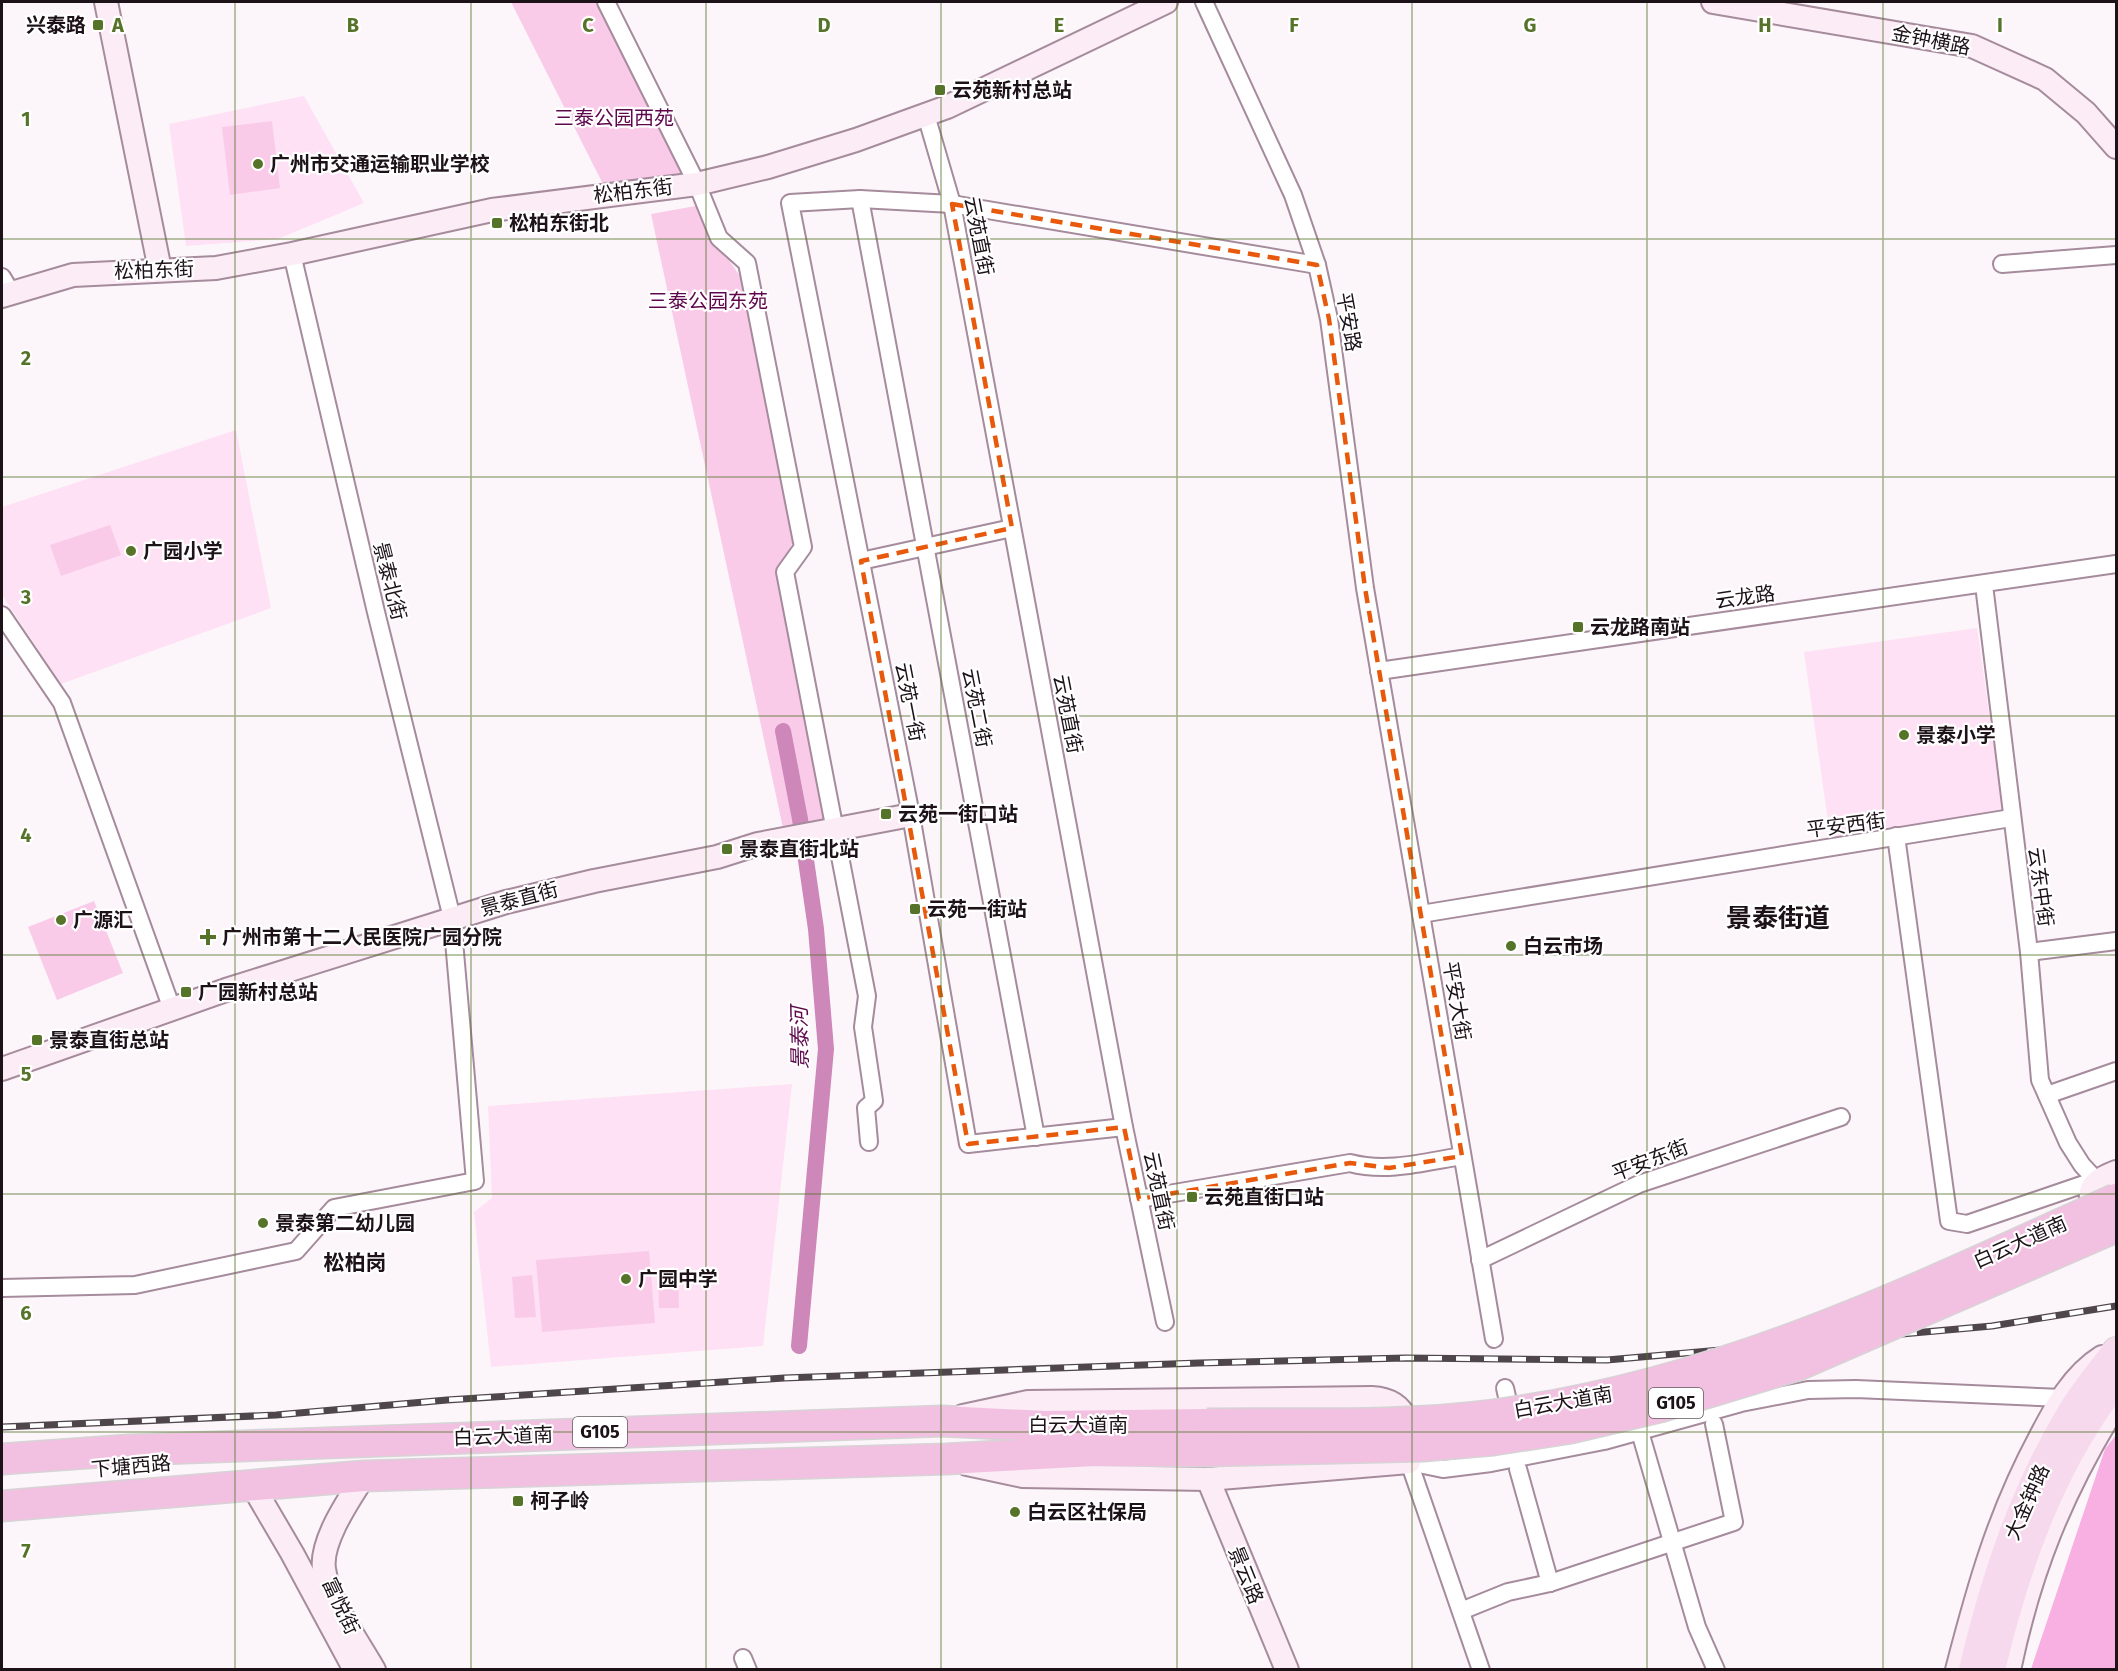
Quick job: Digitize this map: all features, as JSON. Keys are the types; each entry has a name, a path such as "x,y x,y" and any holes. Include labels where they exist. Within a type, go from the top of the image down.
{"highway":[{"name":"白云大道南","path":"2,1459 119,1450 942,1421 1045,1426 1207,1451 1446,1419 1494,1415 1614,1394 1731,1361 1810,1334 2110,1184"},
{"name":"白云大道南","path":"2,1506 131,1497 251,1483 364,1476 946,1459 1094,1451 1423,1446 1493,1440 1571,1428 1660,1407 1798,1365 2116,1227"},
{"name":"下塘西路","path":"2,1476 154,1465 259,1446"},
{"name":"下塘西路","path":"2,1491 137,1482 251,1483"}],"main road":[{"name":"大金钟路","path":"1972,1670 1996,1580 2026,1499 2070,1413 2116,1349"},
{"name":"大金钟路","path":"1992,1670 2015,1586 2044,1507 2087,1423 2116,1383"}],"street":[{"path":"106,2 160,270"},
{"path":"606,2 697,184 719,238 747,263 803,547 785,572 867,996 863,1027 874,1101 866,1108 868,1142"},
{"name":"松柏东街","path":"5,288 73,275 216,268 292,254 492,210 697,184 795,160 926,116 991,88 1166,2"},
{"name":"平安路","path":"1204,2 1293,195 1317,265 1329,319 1365,588 1379,671"},
{"name":"金钟横路","path":"1713,2 1972,46 2044,79 2086,113 2116,147"},
{"name":"云苑直街","path":"926,116 952,204 1124,1127 1165,1322"},
{"path":"860,200 952,204 1317,265"},
{"name":"云苑一街","path":"860,200 790,203 911,815 968,1144 1036,1137"},
{"name":"云苑二街","path":"860,200 1036,1137"},
{"name":"景泰北街","path":"2,1288 135,1285 296,1251 334,1208 475,1181 452,918 350,506 292,254"},
{"path":"2002,264 2116,255"},
{"path":"861,561 1012,528"},
{"name":"云龙路","path":"1379,671 1984,585 2116,564"},
{"name":"云东中街","path":"1984,585 2029,952 2040,1080 2068,1143 2082,1165 2110,1184"},
{"path":"2,615 62,703 172,1009"},
{"name":"平安大街","path":"1379,671 1494,1339"},
{"name":"景泰直街","path":"2,1069 172,1009 452,918 568,886 717,857 758,844 911,815"},
{"path":"1896,836 2011,818"},
{"name":"平安西街","path":"1421,914 1896,836 1949,1221 1967,1224 2110,1184"},
{"path":"2029,952 2116,941"},
{"path":"2047,1095 2116,1071"},
{"name":"平安东街","path":"1480,1260 1639,1184 1841,1117"},
{"path":"1036,1137 1124,1127"},
{"path":"1139,1199 1341,1164 1350,1163 1371,1169 1389,1168 1462,1156"},
{"path":"2110,1184 2090,1197 2109,1238 2116,1243"},
{"path":"1957,1670 1997,1528 2023,1468 2062,1398 2095,1362 2116,1349"},
{"path":"1505,1388 1520,1463 1550,1583"},
{"path":"1207,1451 1409,1462 1443,1469 1520,1463 1741,1403 1808,1390 1856,1389 2062,1398"},
{"path":"942,1421 1028,1402 1381,1398 1402,1409 1409,1424 1409,1462 1481,1670"},
{"path":"2009,1670 2020,1614 2036,1563 2088,1451 2116,1404"},
{"path":"1461,1611 1508,1592 1550,1583 1734,1522 1714,1424"},
{"path":"1640,1432 1697,1627 1716,1670"},
{"name":"景云路","path":"1207,1451 1287,1670"},
{"name":"富悦街","path":"364,1476 338,1520 324,1554 324,1569 335,1599 374,1670"},
{"name":"富悦街","path":"251,1483 292,1553 355,1670"}],"highlighted area":[{"path":"952,204 1317,265 1329,319 1365,588 1462,1156 1389,1168 1350,1163 1139,1199 1124,1127 968,1144 861,561 1012,528"}],"shaded area":[{"name":"广州市交通运输职业学校","path":"304,96 364,203 278,239 186,246 169,124"},
{"name":"广园小学","path":"236,430 271,608 61,684 2,595 2,507"},
{"name":"景泰小学","path":"1977,628 2004,818 1831,842 1804,652"},
{"name":"广园中学","path":"792,1084 763,1346 491,1367 474,1212 492,1198 488,1106"},
{"path":"2116,1435 2116,1669 2031,1669 2105,1449"}],"green space":[{"name":"三泰公园西苑","path":"511,2 598,2 685,172 604,186"},
{"path":"272,121 280,188 230,195 222,127"},
{"name":"三泰公园东苑","path":"701,205 715,240 744,282 793,541 781,572 827,819 783,828 651,214"},
{"path":"110,525 121,555 61,576 50,545"},
{"path":"94,901 123,973 57,1000 28,927"},
{"path":"649,1251 655,1323 542,1332 536,1260"},
{"path":"658,1269 678,1269 679,1308 659,1308"},
{"path":"532,1275 536,1317 515,1318 512,1277"}],"waterway":[{"name":"景泰河","path":"783,731 800,819 816,929 826,1049 799,1346"}],"railway":[{"path":"2,1427 276,1415 447,1400 784,1378 1406,1358 1607,1360 1992,1326 2116,1306"}],"place":[{"name":"兴泰路","path":"98,25"},
{"name":"云苑新村总站","path":"940,90"},
{"name":"广州市交通运输职业学校","path":"258,164"},
{"name":"松柏东街北","path":"497,223"},
{"name":"广园小学","path":"131,551"},
{"name":"云龙路南站","path":"1578,627"},
{"name":"景泰小学","path":"1904,735"},
{"name":"云苑一街口站","path":"886,814"},
{"name":"景泰直街北站","path":"727,849"},
{"name":"云苑一街站","path":"915,909"},
{"name":"广源汇","path":"61,920"},
{"name":"广州市第十二人民医院广园分院","path":"208,937"},
{"name":"白云市场","path":"1511,946"},
{"name":"广园新村总站","path":"186,992"},
{"name":"景泰直街总站","path":"37,1040"},
{"name":"云苑直街口站","path":"1192,1197"},
{"name":"景泰第二幼儿园","path":"263,1223"},
{"name":"广园中学","path":"626,1279"},
{"name":"柯子岭","path":"518,1501"},
{"name":"白云区社保局","path":"1015,1512"}],"district":[{"name":"景泰街道","path":"1778,918"},
{"name":"松柏岗","path":"355,1263"}]}
